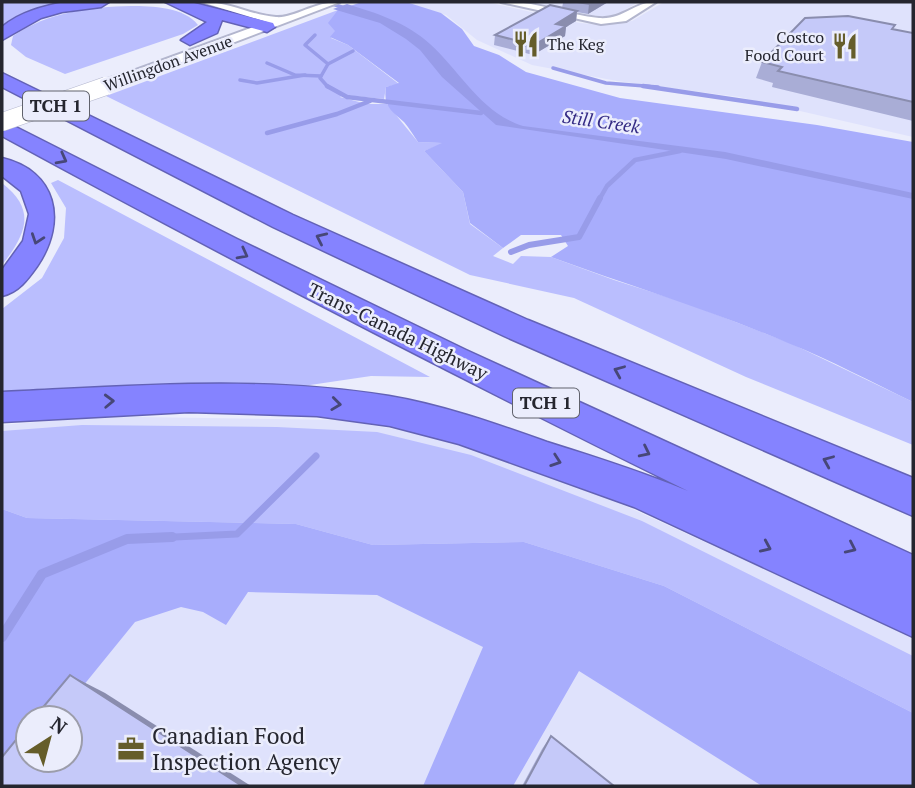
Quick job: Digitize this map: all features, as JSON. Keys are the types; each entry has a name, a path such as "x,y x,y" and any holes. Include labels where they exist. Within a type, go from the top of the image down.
{"highway":[{"path":"2,35 16,24 36,16 100,2"},
{"path":"178,3 263,18"},
{"path":"178,3 211,16 215,22 211,29 190,40"},
{"path":"2,54 30,71 255,180"},
{"name":"TCH 1","path":"2,79 283,221 516,328 913,497"},
{"name":"Trans-Canada Highway","path":"2,125 278,272 670,464 913,578"},
{"path":"2,165 32,188 44,213 36,245 15,275 2,286"},
{"path":"304,203 516,328"},
{"path":"2,407 189,398 317,402 390,411 463,429 649,494 913,613"}],"main road":[{"path":"207,2 263,18"},
{"name":"Willingdon Avenue","path":"2,125 130,77 296,2"},
{"name":"Willingdon Avenue","path":"133,60 263,18 334,2"},
{"name":"Willingdon Avenue","path":"2,105 110,68"}],"street":[{"path":"505,2 589,20 622,19 652,2"}],"shaded area":[{"path":"2,2 78,2 43,10 2,28"},
{"path":"362,2 406,2 441,13 462,29 474,46 499,55 526,72 620,98 817,125 913,142 913,402 759,331 551,257 568,246 561,235 521,235 503,248 470,223 463,192 424,151 442,143 418,142 404,122 389,108 386,87 399,83 348,45 330,37 335,31 328,23 338,10"},
{"path":"403,2 487,2 580,23 602,25 632,21 664,2 913,2 913,137 739,97 617,81 532,65 477,40 446,15"},
{"path":"523,2 638,2 615,16 600,17"},
{"path":"347,4 390,19 421,36 483,102 508,120 523,126 725,152 913,193 913,199 726,159 496,125 442,77 420,50 406,39 380,23 333,9"},
{"path":"131,6 176,11 185,14 198,25 183,34 65,74 26,57 11,45 13,36 55,16"},
{"path":"338,10 335,32 331,38 348,45 399,84 386,87 384,99 344,95 340,97 367,104 387,104 418,142 445,143 424,151 463,192 470,224 503,248 493,256 513,264 521,256 551,257 689,304 790,343 913,402 913,445 746,377 574,298 470,275 106,96"},
{"path":"58,180 430,377 371,376 310,385 185,385 2,394 2,309 42,278 64,238 66,208 51,183"},
{"path":"2,183 20,203 24,223 17,243 2,265"},
{"path":"137,417 342,420 422,434 491,454 608,498 913,637 913,786 2,786 2,425 83,418"},
{"path":"82,425 277,427 377,432 471,455 642,521 913,656 913,713 664,586 524,542 373,545 296,524 27,518 2,509 2,431"},
{"path":"2,509 27,518 296,524 373,545 524,542 664,586 913,713 913,786 762,786 579,671 513,786 423,786 483,647 377,595 248,592 226,625 203,612 181,607 135,622 68,704 14,704 14,771 2,786"}],"building":[{"path":"550,5 577,11 556,24 566,26 534,45 495,35"},
{"path":"848,16 895,25 892,29 913,33 913,102 778,71 782,67 762,62 805,18"},
{"name":"Canadian Food Inspection Agency","path":"70,675 242,786 2,786 2,757 14,742 14,774 84,774 84,704 46,704"},
{"path":"551,736 614,786 524,786"}],"waterway":[{"name":"Still Creek","path":"326,2 348,9"},
{"path":"315,35 305,45 328,64"},
{"path":"328,64 353,51"},
{"path":"267,63 295,75 303,75"},
{"path":"327,86 320,78 328,64"},
{"path":"553,68 606,83 658,87"},
{"path":"240,80 257,83 303,75"},
{"path":"303,75 321,76"},
{"path":"327,86 347,97 481,113"},
{"path":"643,86 797,109"},
{"path":"267,133 337,114 370,101"},
{"path":"599,200 607,186 635,160 680,151"},
{"path":"511,252 529,245 579,237 600,198"},
{"path":"133,539 237,534 316,456"},
{"path":"2,637 42,574 127,539 172,537"}],"place":[{"name":"The Keg","path":"526,44"},
{"name":"Costco Food Court","path":"845,46"},
{"name":"Canadian Food Inspection Agency","path":"131,749"}]}
